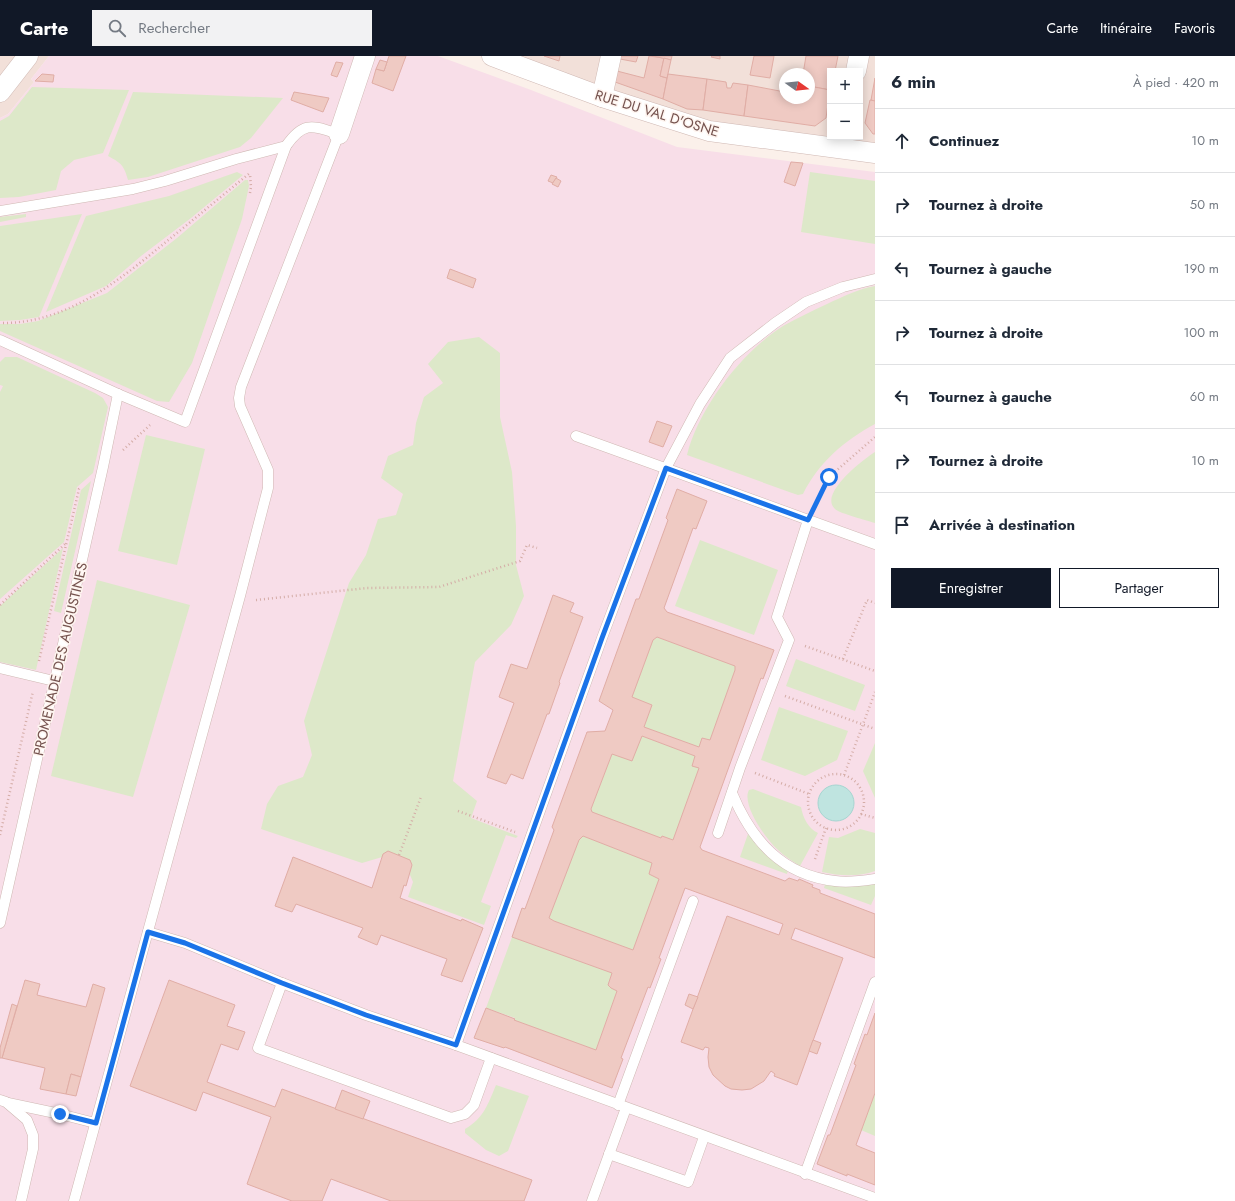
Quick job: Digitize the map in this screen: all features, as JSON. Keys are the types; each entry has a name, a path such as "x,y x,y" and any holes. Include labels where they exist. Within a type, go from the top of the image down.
{"street":[{"path":"0,92 28,56"},
{"path":"339,134 365,56"},
{"name":"RUE DU VAL D'OSNE","path":"492,56 602,97 709,132 843,143 875,153"},
{"path":"602,97 611,56"},
{"path":"857,68 859,56"}],"lane":[{"path":"0,340 118,394 185,422 286,146 293,135 302,129 314,126 339,134 241,387 239,398 240,406 268,470 269,478 266,500 74,1201"},
{"path":"0,210 133,189 286,146"},
{"path":"456,1045 602,638 666,468 700,404 730,358 775,322 806,302 843,287 875,279"},
{"name":"PROMENADE DES AUGUSTINES","path":"0,923 103,467 118,394"},
{"path":"576,436 875,544"},
{"path":"718,833 740,768 789,640 777,617 808,520"},
{"path":"0,668 54,681"},
{"path":"732,793 739,809 759,840 777,859 810,876 836,881 856,882 875,879"},
{"path":"592,1201 609,1154 622,1106 693,901"},
{"path":"148,932 185,943 282,983 366,1015 456,1045 805,1174 875,1198"},
{"path":"805,1174 875,982"},
{"path":"282,983 258,1048 451,1118 465,1114 474,1105 491,1058"},
{"path":"3,1101 96,1123"},
{"path":"3,1101 27,1120 34,1135 33,1149 21,1201"},
{"path":"609,1154 688,1182 704,1137"}],"path":[{"path":"0,323 38,320 84,301 117,281 250,173 265,151"},
{"path":"117,455 152,423"},
{"path":"808,520 829,477 875,437"},
{"path":"0,836 79,489 84,485"},
{"path":"0,605 67,543"},
{"path":"240,596 256,600 367,588 439,587 520,561 527,545 537,548"},
{"path":"843,659 867,600 875,603"},
{"path":"789,640 875,671"},
{"path":"770,690 875,730"},
{"path":"844,775 875,692"},
{"path":"740,768 809,794"},
{"path":"827,775 844,775 853,780 859,786 863,795 861,814 850,826 842,829 826,828 819,824 813,817 808,802 809,794 819,779 827,775"},
{"path":"399,856 421,797"},
{"path":"458,811 530,837"},
{"path":"861,814 875,818"},
{"path":"810,876 826,828"}],"shaded area":[{"path":"0,56 49,56 31,79 34,82 8,114 0,118"},
{"path":"49,56 438,56 531,90 677,147 875,172 875,1201 0,1201 0,118 8,114 34,82 31,79"},
{"path":"490,56 875,56 875,150 707,131"}],"green space":[{"path":"32,87 129,90 103,153 74,160 61,171 56,190 19,197 0,198 0,121 9,116"},
{"path":"133,92 283,98 251,138 240,147 148,177 128,180 121,165 108,156"},
{"path":"237,172 243,175 191,218 141,256 106,286 46,312 86,216 169,196"},
{"path":"810,172 875,181 875,244 801,232"},
{"path":"245,180 248,180 249,186 242,219 192,363 169,402 157,401 0,331 0,324 20,324 38,321 107,293 177,238"},
{"path":"26,214 26,217 0,222 0,217"},
{"path":"82,214 39,317 0,321 0,226"},
{"path":"875,286 875,424 853,437 834,453 809,482 803,494 798,495 792,493 687,455 701,418 712,400 724,382 752,350 783,326 794,320 850,294"},
{"path":"479,337 500,353 500,417 512,472 516,526 516,565 524,596 511,625 475,662 453,781 477,801 471,818 518,836 516,838 506,835 481,902 491,906 484,925 408,897 413,882 405,863 389,855 362,863 261,829 267,804 278,786 303,777 312,755 304,721 349,583 366,555 378,519 396,515 403,494 381,478 388,456 413,445 416,423 424,397 443,383 428,364 448,342"},
{"path":"5,357 17,357 95,393 103,398 108,407 93,473 77,487 64,542 0,599 0,392 3,386 0,385 0,362"},
{"path":"146,435 205,449 177,565 118,551"},
{"path":"875,452 875,523 838,511 831,503 837,486 853,469"},
{"path":"91,481 61,613 54,611 81,490"},
{"path":"700,540 778,570 754,635 675,606"},
{"path":"63,548 36,670 0,662 0,606"},
{"path":"97,580 190,605 133,797 51,776"},
{"path":"657,637 735,666 735,670 710,740 702,738 699,747 644,727 652,705 632,697 653,640"},
{"path":"796,659 865,685 855,711 786,686"},
{"path":"779,707 848,731 837,760 805,776 761,760"},
{"path":"642,736 695,756 699,768 673,840 662,836 661,838 592,812 591,809 612,754"},
{"path":"875,743 875,798 863,771"},
{"path":"753,789 801,807 806,822 814,831 818,833 800,866 777,849 761,830 748,804 747,796 749,790"},
{"path":"860,829 875,833 875,871 849,875 822,872 829,837 838,838"},
{"path":"749,831 756,845 788,870 787,874 740,857"},
{"path":"583,836 652,863 649,874 659,879 633,950 549,918 579,840"},
{"path":"875,883 875,896 871,905 824,888 825,884"},
{"path":"512,937 612,973 608,985 617,991 596,1050 514,1020 515,1018 486,1008"},
{"path":"496,1085 529,1096 508,1151 499,1156 486,1150 465,1133 465,1129 477,1120 485,1110"},
{"path":"875,1093 875,1136 861,1130"}],"water":[{"path":"836,785 846,788 851,793 854,803 851,813 846,818 836,821 826,818 821,813 818,803 821,793 826,788"}],"building":[{"path":"389,56 406,56 393,91 372,83 376,69 384,71"},
{"path":"544,56 560,56 559,61"},
{"path":"620,56 638,56 636,62 620,59"},
{"path":"649,56 664,58 660,76 667,78 663,99 615,82 617,71 644,78"},
{"path":"653,56 672,56 671,60"},
{"path":"720,56 720,59 711,57"},
{"path":"754,56 774,56 770,78 750,75"},
{"path":"806,56 838,56 836,68 827,68 827,89 815,87 815,68 804,68"},
{"path":"664,58 671,60 667,78 660,76"},
{"path":"380,60 387,62 384,71 376,69"},
{"path":"336,62 343,63 337,77 331,75"},
{"path":"42,74 54,75 53,82 35,81"},
{"path":"668,74 707,79 703,110 687,109 663,99"},
{"path":"875,78 875,101 871,100"},
{"path":"707,79 726,82 727,88 731,88 733,83 748,85 744,116 703,110"},
{"path":"748,85 779,91 779,104 815,104 815,87 827,89 826,118 815,126 744,116"},
{"path":"294,92 329,98 323,112 291,100"},
{"path":"870,100 875,101 875,134 873,134 865,123"},
{"path":"791,162 803,163 795,186 784,182"},
{"path":"551,175 557,177 553,183 548,181"},
{"path":"556,178 561,181 558,187 552,184"},
{"path":"450,269 476,279 473,288 447,278"},
{"path":"657,421 672,426 663,447 649,442"},
{"path":"677,489 707,501 696,529 693,528 664,608 667,612 774,650 763,679 761,678 700,847 702,850 785,881 789,878 798,881 799,879 813,885 812,887 820,890 820,893 875,914 875,958 795,928 791,939 843,958 797,1085 774,1076 775,1074 771,1071 764,1081 751,1089 731,1089 725,1086 713,1075 709,1067 709,1048 705,1047 703,1050 681,1042 727,916 779,935 783,924 685,888 659,958 661,959 650,988 648,987 621,1058 623,1059 612,1088 505,1047 504,1048 474,1038 486,1008 515,1019 514,1020 596,1050 617,991 608,985 612,973 512,937 522,908 525,909 554,830 552,827 587,732 605,731 613,710 599,701 636,599 639,599 668,520 666,518","holes":["657,637 735,666 735,670 710,740 702,738 699,747 644,727 652,705 632,697 653,640","642,736 695,756 692,766 699,768 673,840 662,836 661,838 592,812 591,809 612,754 632,761","583,836 652,863 649,874 659,879 633,950 549,918 579,840"]},
{"path":"553,595 574,603 570,612 583,617 549,714 547,714 523,779 511,774 506,784 487,777 514,703 499,697 511,664 527,669"},
{"path":"388,851 410,860 412,865 406,886 404,885 400,898 461,921 462,919 483,928 462,982 441,975 447,959 381,935 377,945 358,937 363,928 296,904 292,912 275,906 293,857 372,888 383,854"},
{"path":"25,980 40,984 37,995 86,1007 93,984 105,988 81,1077 71,1074 66,1094 40,1089 45,1068 2,1058"},
{"path":"169,980 235,1005 227,1026 245,1032 238,1050 221,1044 207,1082 275,1107 282,1089 532,1180 524,1201 391,1201 331,1179 322,1201 292,1201 247,1184 271,1117 203,1092 196,1111 130,1086"},
{"path":"689,994 698,997 693,1009 685,1005"},
{"path":"12,1004 17,1006 2,1058 0,1058 0,1048"},
{"path":"875,1013 875,1093 856,1145 875,1153 875,1185 817,1164 828,1135 830,1135 856,1065 854,1064 865,1034 867,1035"},
{"path":"813,1040 821,1043 817,1054 809,1051"},
{"path":"71,1074 81,1077 76,1096 66,1094"},
{"path":"342,1090 370,1101 363,1119 335,1109"}],"route":[{"path":"60,1114 96,1123 148,932 185,943 282,983 366,1015 456,1045 602,638 666,468 808,520 829,477"}]}
